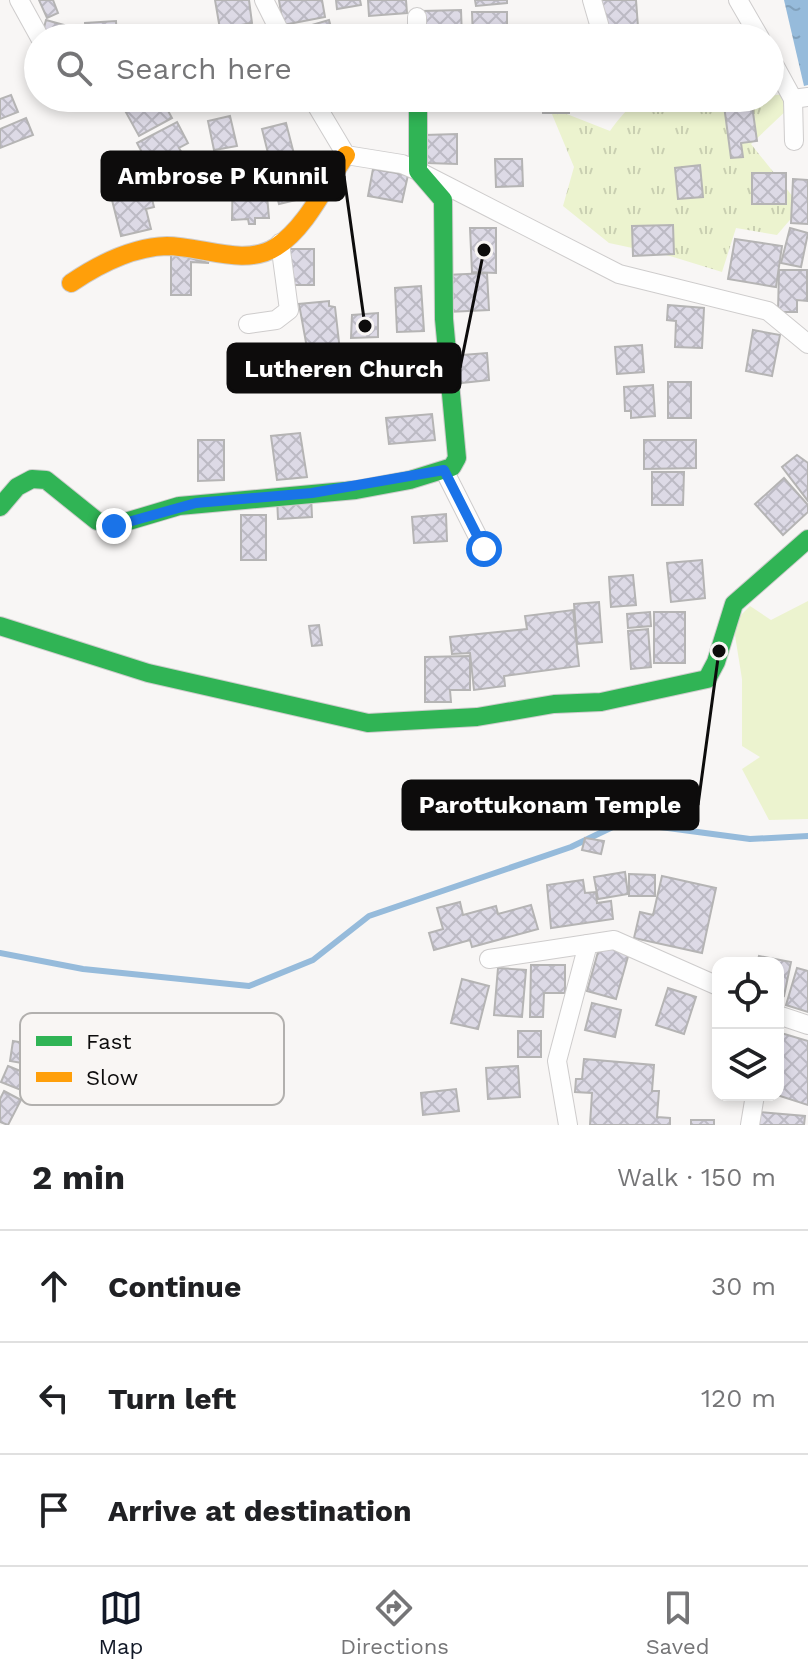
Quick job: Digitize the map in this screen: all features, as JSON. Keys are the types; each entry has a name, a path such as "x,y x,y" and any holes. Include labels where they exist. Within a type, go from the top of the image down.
{"street":[{"path":"19,0 32,24"},
{"path":"264,0 276,24"},
{"path":"592,0 599,24"},
{"path":"738,0 752,24"},
{"path":"417,17 417,24"},
{"path":"784,76 801,98 794,141"},
{"path":"320,112 346,155"},
{"path":"0,507 14,486 32,480 47,481 89,515 114,526 196,503 312,493 452,467 457,458 444,319 443,200 418,171 418,112"},
{"path":"346,155 402,164 619,274 768,311 808,344"},
{"path":"71,283 92,267 156,247 193,247 247,255 265,252 280,243 346,155"},
{"path":"248,324 276,320 289,310 280,243"},
{"path":"444,470 484,549"},
{"path":"0,626 148,673 334,718 368,723 477,717 554,704 601,702 707,679 716,663 727,614 734,604 808,539"},
{"path":"489,959 614,940 712,983"},
{"path":"568,1125 557,1061 588,944"},
{"path":"784,1017 808,1025"},
{"path":"750,1125 754,1101"}],"green space":[{"path":"808,90 751,144 801,207 777,235 736,228 722,272 670,256 609,243 563,206 574,167 551,112 562,112 610,131 626,112 784,112 784,94"},
{"path":"808,601 808,819 769,820 742,769 760,757 742,746 742,679 733,623 750,606 771,620"}],"water":[{"path":"784,0 808,0 808,85 804,86"}],"building":[{"path":"39,0 53,0 58,13 47,18"},
{"path":"215,0 249,0 252,23 219,24"},
{"path":"279,0 322,0 325,17 283,24"},
{"path":"336,0 360,0 361,5 337,9"},
{"path":"368,0 406,0 407,13 369,16"},
{"path":"475,0 507,0 507,3 476,6"},
{"path":"601,0 636,0 638,24 606,24"},
{"path":"461,10 462,24 422,24 422,11"},
{"path":"472,12 507,12 507,24 472,24"},
{"path":"116,21 116,24 85,24"},
{"path":"11,95 18,112 0,119 0,99"},
{"path":"126,112 169,112 172,118 139,136"},
{"path":"725,112 753,112 757,141 741,143 743,157 731,158"},
{"path":"230,116 237,146 214,150 208,121"},
{"path":"26,118 33,135 0,148 0,129"},
{"path":"177,122 188,143 179,148 183,155 150,168 137,143"},
{"path":"286,123 294,154 270,161 262,129"},
{"path":"457,134 457,164 427,163 425,135"},
{"path":"495,159 522,159 523,186 496,187"},
{"path":"700,165 703,197 678,199 675,168"},
{"path":"268,166 269,191 261,191 262,197 267,196 269,218 255,218 255,224 249,224 248,219 232,220 233,168"},
{"path":"373,169 408,175 402,202 368,196"},
{"path":"307,173 313,196 279,204 273,182"},
{"path":"752,173 786,173 786,204 752,204"},
{"path":"147,179 154,207 146,209 151,229 121,236 109,188"},
{"path":"793,179 808,180 808,224 791,223"},
{"path":"673,225 674,254 633,256 632,226"},
{"path":"470,228 496,228 496,273 472,272"},
{"path":"790,228 808,233 801,267 781,263"},
{"path":"735,239 782,246 776,287 728,279"},
{"path":"277,249 314,249 314,285 277,285"},
{"path":"171,253 209,263 191,262 191,295 171,295"},
{"path":"779,270 807,270 807,301 797,300 797,312 778,312"},
{"path":"487,273 489,310 448,312 446,275"},
{"path":"421,286 424,331 397,332 395,288"},
{"path":"329,301 329,306 335,307 340,351 309,359 299,304"},
{"path":"668,305 704,308 702,348 675,347 676,321 667,320"},
{"path":"378,313 378,337 351,338 352,315"},
{"path":"753,330 780,335 772,376 746,371"},
{"path":"642,345 644,372 617,374 615,347"},
{"path":"487,353 489,380 453,384 450,356"},
{"path":"668,382 691,382 691,418 668,418"},
{"path":"653,385 655,416 631,418 631,411 625,411 624,387"},
{"path":"432,414 435,440 389,444 386,418"},
{"path":"300,433 307,477 277,480 271,436"},
{"path":"198,440 224,440 224,480 198,481"},
{"path":"644,440 696,440 696,468 644,469"},
{"path":"797,455 808,463 808,501 782,467"},
{"path":"652,472 684,472 683,505 652,505"},
{"path":"784,478 808,505 808,512 783,535 755,504"},
{"path":"311,495 312,517 278,519 277,497"},
{"path":"446,514 447,541 414,543 412,517"},
{"path":"241,515 266,515 266,560 241,560"},
{"path":"702,560 705,598 671,602 667,563"},
{"path":"633,575 636,605 611,607 609,577"},
{"path":"599,602 602,642 577,644 574,604"},
{"path":"573,610 579,666 504,676 505,686 474,690 470,653 452,654 450,637 527,629 525,616"},
{"path":"650,612 651,626 628,628 627,614"},
{"path":"654,612 685,612 685,663 654,663"},
{"path":"319,625 322,645 312,646 309,626"},
{"path":"648,629 651,667 631,669 628,631"},
{"path":"470,656 470,690 450,690 451,702 425,702 425,657"},
{"path":"585,838 604,841 601,854 582,850"},
{"path":"625,872 628,894 598,899 594,877"},
{"path":"629,874 655,875 655,896 629,896"},
{"path":"662,876 716,888 702,953 634,938 640,912 653,915"},
{"path":"583,880 585,893 596,892 597,903 611,901 613,919 551,928 547,885"},
{"path":"460,902 463,915 496,906 498,914 531,905 538,929 472,947 470,940 434,950 429,933 443,929 437,908"},
{"path":"600,945 629,953 616,999 587,991"},
{"path":"784,961 791,962 784,996"},
{"path":"531,965 565,965 565,993 544,993 543,1017 530,1017"},
{"path":"498,968 526,970 522,1017 494,1015"},
{"path":"797,968 808,971 808,1012 786,1005"},
{"path":"462,979 489,986 478,1029 451,1023"},
{"path":"668,988 696,997 684,1034 656,1025"},
{"path":"592,1003 621,1010 615,1037 585,1030"},
{"path":"518,1031 541,1031 541,1057 518,1057"},
{"path":"784,1034 808,1041 808,1105 784,1097"},
{"path":"13,1041 20,1042 20,1063 10,1061"},
{"path":"584,1059 654,1065 652,1091 659,1091 657,1117 670,1118 670,1125 590,1125 592,1093 575,1092 576,1079 582,1079"},
{"path":"8,1066 20,1071 20,1090 1,1082"},
{"path":"518,1066 520,1097 488,1099 486,1068"},
{"path":"456,1089 459,1111 423,1115 421,1093"},
{"path":"4,1091 20,1099 8,1125 0,1122 0,1099"},
{"path":"759,1112 805,1116 804,1125 758,1125"},
{"path":"691,1120 714,1120 714,1125 691,1125"}],"waterway":[{"path":"0,953 83,969 249,986 313,960 369,916 571,847 623,822 750,839 808,836"}],"traffic: fast":[{"path":"0,507 17,487 32,479 46,480 97,521 115,525 179,506 356,490 410,480 452,467 457,458 444,319 443,200 418,171 418,112"},
{"path":"0,626 148,673 368,723 477,717 554,704 601,702 707,679 716,662 734,604 808,539"}],"traffic: slow":[{"path":"71,283 117,258 154,247 180,247 237,255 264,253 287,239 297,228 346,155"}],"place":[{"name":"Lutheren Church","path":"484,250"},
{"name":"Ambrose P Kunnil","path":"365,326"},
{"name":"Parottukonam Temple","path":"719,651"}],"route":[{"path":"114,526 196,503 254,501 365,486 444,470 484,549"}]}
